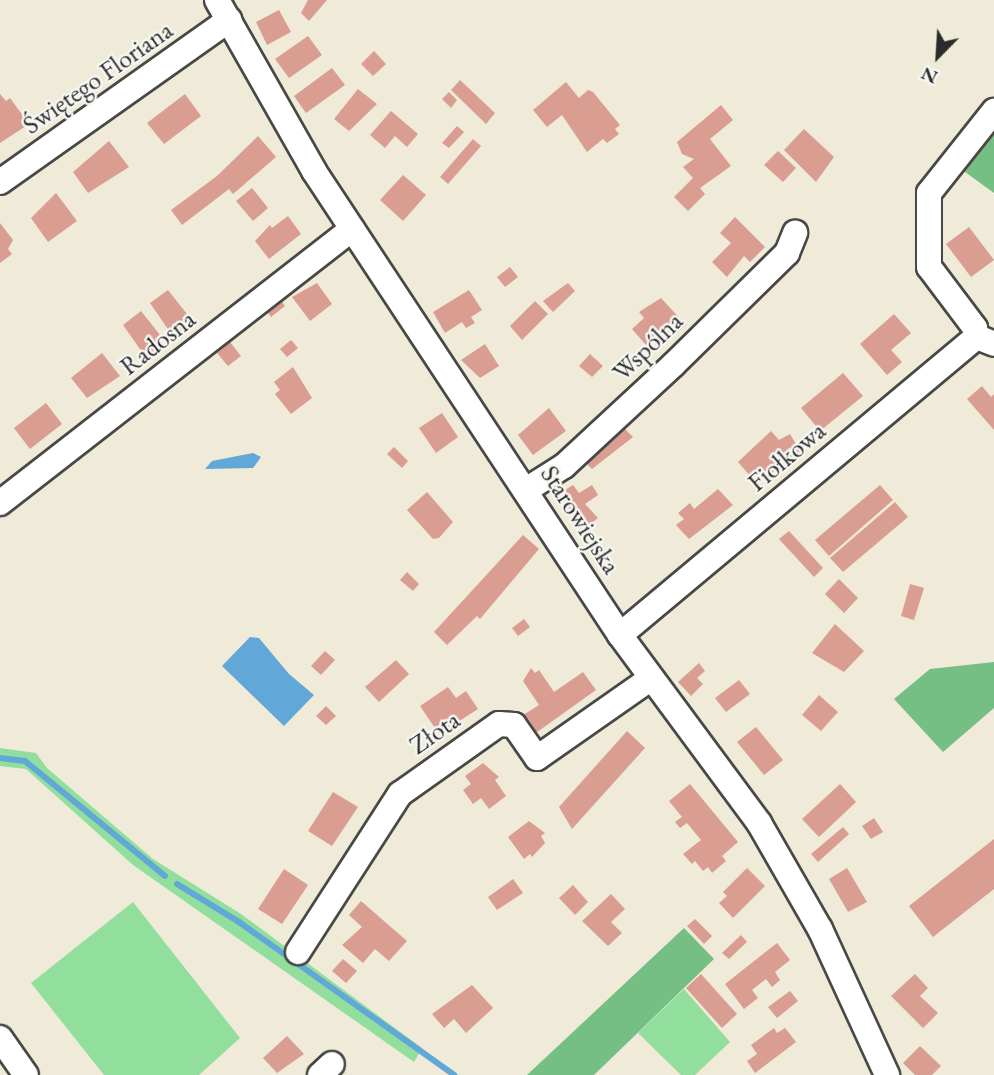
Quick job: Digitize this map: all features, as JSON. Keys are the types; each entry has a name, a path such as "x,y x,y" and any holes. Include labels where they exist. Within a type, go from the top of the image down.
{"street":[{"name":"Świętego Floriana","path":"0,182 223,10"},
{"name":"Starowiejska","path":"223,10 352,229 650,679 759,823 820,929 887,1075"},
{"path":"985,340 929,267 929,193 994,111"},
{"name":"Radosna","path":"0,503 352,229"},
{"name":"Wspólna","path":"526,490 564,466 673,365 787,253 796,233"},
{"name":"Fiołkowa","path":"620,635 985,340"},
{"name":"Złota","path":"298,952 400,794 499,724 514,725 537,758 650,679"},
{"path":"0,1038 26,1075"}],"green space":[{"path":"994,125 994,193 961,169"},
{"path":"994,662 994,708 943,752 894,699 930,669"},
{"path":"0,748 36,753 47,768 153,859 241,914 422,1048 414,1062 133,865 26,769 0,766"},
{"path":"133,902 240,1038 199,1075 104,1075 31,983"},
{"path":"684,928 714,959 594,1075 527,1075"},
{"path":"684,989 730,1042 695,1075 681,1075 638,1033"}],"water":[{"path":"253,453 261,457 253,468 205,469 212,461"},
{"path":"250,637 259,638 289,674 314,695 284,726 222,666"}],"building":[{"path":"308,0 327,0 309,21 301,13"},
{"path":"279,10 291,32 267,45 256,22"},
{"path":"308,36 322,55 289,78 275,59"},
{"path":"374,51 386,64 373,76 361,64"},
{"path":"332,68 345,85 306,113 294,96"},
{"path":"460,80 495,113 486,124 451,90"},
{"path":"566,82 579,98 588,90 593,92 620,125 615,129 619,134 607,143 603,139 587,152 562,115 547,127 533,110"},
{"path":"358,89 377,104 349,131 334,119"},
{"path":"449,92 457,100 451,108 442,99"},
{"path":"0,94 6,101 10,98 29,124 0,143"},
{"path":"185,94 201,116 164,144 147,123"},
{"path":"721,105 733,120 710,139 731,166 700,188 705,194 688,211 674,197 693,178 683,167 694,159 682,154 677,142"},
{"path":"391,111 418,134 407,147 395,136 385,148 370,135"},
{"path":"457,126 464,132 449,148 442,143"},
{"path":"804,129 834,157 816,182 784,150"},
{"path":"258,136 276,157 233,194 229,189 182,225 171,210 217,176"},
{"path":"473,139 481,146 448,184 440,177"},
{"path":"109,141 129,167 88,193 73,172"},
{"path":"778,151 796,168 783,182 764,165"},
{"path":"403,175 426,195 403,221 380,200"},
{"path":"252,188 268,208 253,221 236,201"},
{"path":"56,193 77,221 48,242 31,218"},
{"path":"288,216 301,234 269,259 255,241 270,225 272,228"},
{"path":"735,217 765,247 750,262 744,256 727,277 712,262 731,243 720,233"},
{"path":"0,223 13,240 8,249 12,254 0,263"},
{"path":"969,227 994,260 971,277 946,244"},
{"path":"510,267 518,277 505,287 497,277"},
{"path":"317,283 332,304 310,321 292,297"},
{"path":"568,283 575,291 553,312 543,301"},
{"path":"168,290 187,314 182,318 189,326 174,338 150,303"},
{"path":"469,290 482,310 471,317 475,323 466,328 462,322 445,333 433,312"},
{"path":"279,298 285,306 271,317 265,308"},
{"path":"661,298 686,325 678,332 675,329 662,337 659,333 646,345 632,329 644,318 639,312"},
{"path":"535,301 548,314 522,340 510,326"},
{"path":"141,311 160,335 155,339 161,348 147,359 123,325"},
{"path":"894,314 911,333 891,350 902,362 887,375 860,344"},
{"path":"291,340 298,348 287,357 280,349"},
{"path":"230,342 241,356 228,366 217,353"},
{"path":"485,344 499,366 480,378 461,360"},
{"path":"102,353 120,376 87,398 71,378"},
{"path":"590,354 603,366 592,377 579,366"},
{"path":"293,367 312,398 291,414 275,394 280,390 274,382"},
{"path":"843,373 863,396 820,431 801,408"},
{"path":"982,386 991,397 994,394 994,430 967,399"},
{"path":"46,403 62,424 30,449 14,428"},
{"path":"549,408 566,431 533,455 518,435"},
{"path":"442,413 458,437 436,453 419,428"},
{"path":"621,425 633,437 592,469 583,460"},
{"path":"771,431 779,440 790,434 800,451 757,484 738,462"},
{"path":"394,447 408,461 402,468 387,454"},
{"path":"573,485 579,493 592,485 598,495 585,504 598,518 583,530 560,493"},
{"path":"880,485 893,500 829,556 815,540"},
{"path":"718,489 733,505 689,539 676,525 684,519 678,513 690,503 694,509"},
{"path":"427,492 453,522 439,538 433,539 407,510"},
{"path":"895,502 908,517 843,572 830,558"},
{"path":"789,531 823,568 814,577 779,539"},
{"path":"523,535 539,549 480,619 477,616 447,645 434,632"},
{"path":"407,572 419,584 413,591 400,580"},
{"path":"839,579 858,598 844,613 825,594"},
{"path":"910,584 924,588 914,620 901,616"},
{"path":"524,619 530,627 518,636 512,628"},
{"path":"835,624 864,651 844,672 812,653"},
{"path":"325,651 335,660 321,675 311,666"},
{"path":"396,660 409,674 379,702 365,687"},
{"path":"699,663 705,671 697,678 703,684 691,696 678,682"},
{"path":"531,668 535,673 539,670 554,692 583,672 596,690 533,735 520,717 539,705 523,681"},
{"path":"739,680 750,694 726,712 715,698"},
{"path":"448,687 456,698 466,691 478,709 439,734 420,706"},
{"path":"819,695 838,712 821,731 802,715"},
{"path":"326,706 336,716 326,725 316,716"},
{"path":"756,727 783,760 764,775 737,742"},
{"path":"627,731 645,748 572,829 559,807"},
{"path":"483,763 499,777 495,780 506,796 489,809 481,798 473,804 463,790 471,784 465,776"},
{"path":"690,784 738,842 722,856 726,861 712,873 708,867 703,871 695,861 692,864 683,854 701,840 687,823 680,828 675,822 682,817 669,801"},
{"path":"840,784 856,802 819,837 802,819"},
{"path":"333,792 358,807 332,846 308,831"},
{"path":"874,818 883,832 871,839 862,826"},
{"path":"529,821 545,833 541,836 545,843 532,857 530,854 524,859 508,837"},
{"path":"843,827 849,834 818,862 811,854"},
{"path":"994,839 994,889 933,937 909,906"},
{"path":"747,868 765,886 733,918 719,903 727,896 723,892"},
{"path":"847,868 867,902 848,912 829,879"},
{"path":"284,869 308,885 282,924 258,909"},
{"path":"513,879 523,893 497,910 488,897"},
{"path":"573,885 588,902 575,915 559,898"},
{"path":"611,894 625,909 611,922 622,933 608,946 582,921"},
{"path":"361,901 407,941 389,961 375,949 363,963 342,945 362,927 349,915"},
{"path":"695,919 712,936 704,944 687,926"},
{"path":"741,935 747,942 729,959 722,953"},
{"path":"777,943 790,960 775,972 780,980 772,987 766,979 752,990 758,998 744,1009 725,984"},
{"path":"343,959 357,971 346,983 332,971"},
{"path":"701,974 737,1014 722,1028 686,988"},
{"path":"915,974 928,988 920,996 938,1013 923,1028 891,996"},
{"path":"472,985 493,1008 466,1033 454,1019 444,1028 432,1014"},
{"path":"790,991 798,1001 777,1018 768,1007"},
{"path":"774,1028 777,1033 785,1028 796,1042 755,1073 747,1061 757,1054 751,1045"},
{"path":"287,1036 304,1054 277,1073 263,1058"},
{"path":"920,1046 941,1066 932,1075 915,1075 903,1063"}],"waterway":[{"path":"0,758 25,761 165,876"},
{"path":"177,884 239,922 454,1075"}]}
